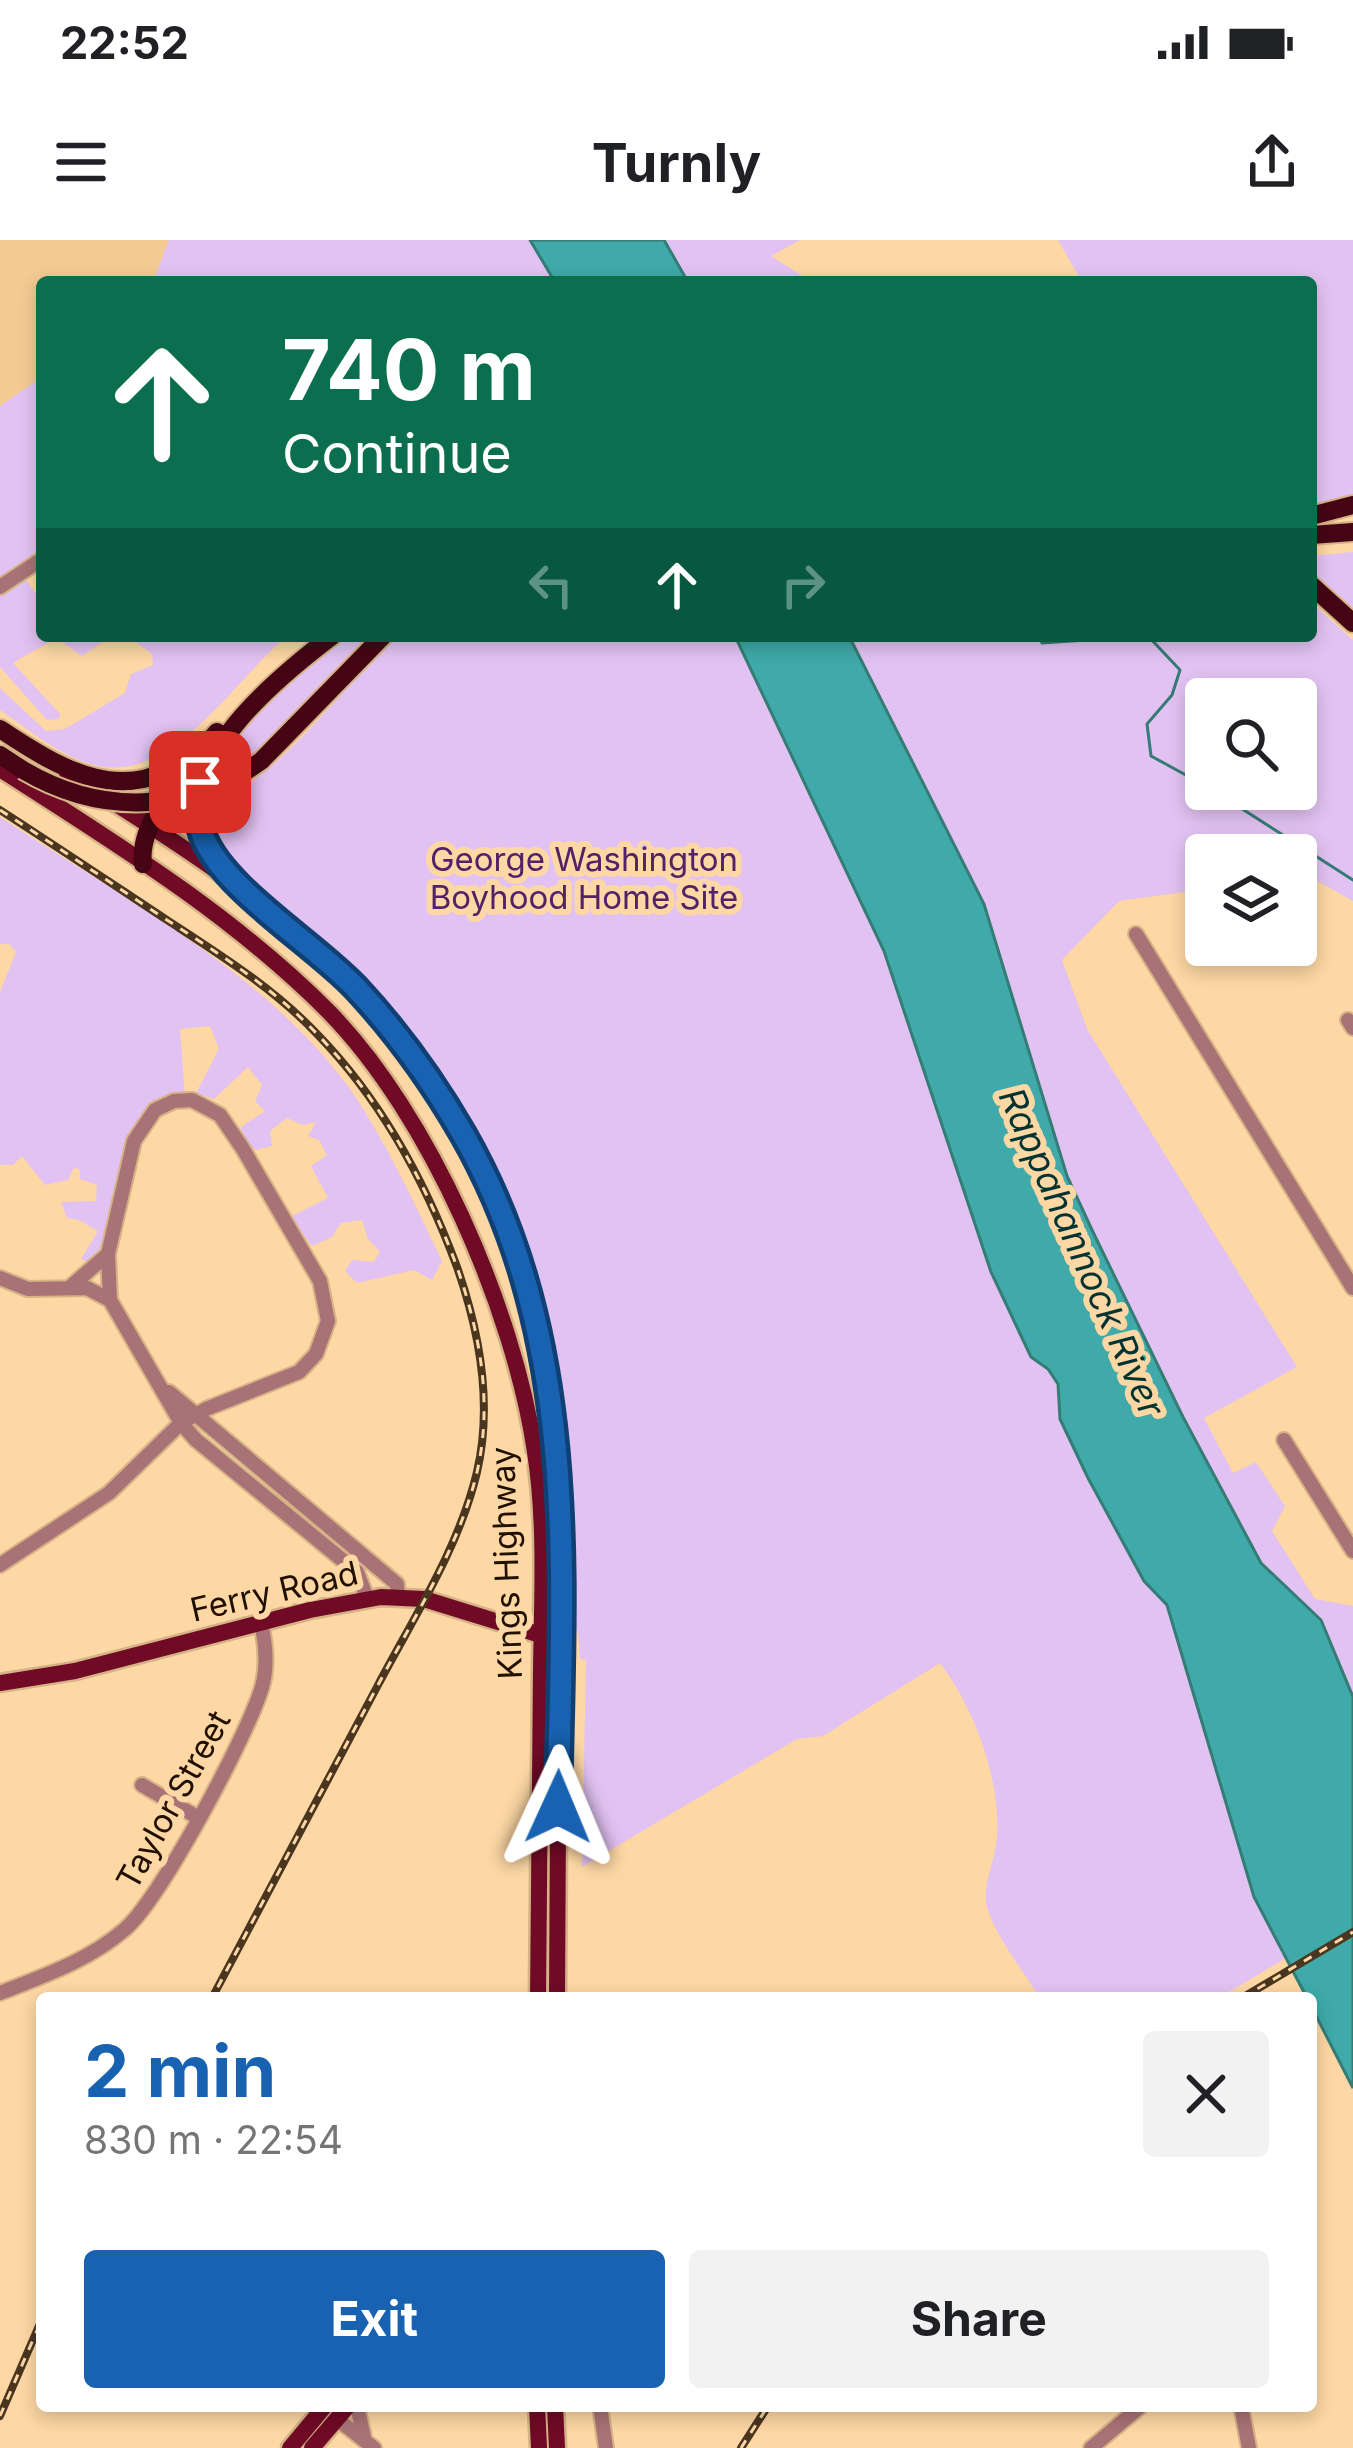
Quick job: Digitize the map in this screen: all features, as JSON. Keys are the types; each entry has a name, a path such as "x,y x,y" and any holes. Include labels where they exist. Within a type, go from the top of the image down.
{"highway":[{"path":"1317,514 1353,505"},
{"path":"1317,535 1353,532"},
{"path":"1317,547 1353,544"},
{"path":"1317,590 1353,623"},
{"path":"143,864 142,844 149,826 217,731 307,642"},
{"path":"244,892 204,840 198,812 203,774 246,715 325,642"},
{"path":"0,755 86,798 148,803 210,790 261,761 377,642"},
{"name":"Kings Highway","path":"0,729 26,746"},
{"path":"26,746 91,776 133,783 170,770 217,731"}],"main road":[{"name":"Kings Highway","path":"26,746 244,892 321,954 385,1021 463,1133 508,1227 534,1307 551,1388 560,1504 550,1638 538,1992"},
{"name":"Kings Highway","path":"0,769 261,949 333,1016 383,1079 428,1151 464,1225 493,1298 530,1421 539,1488 550,1638 557,1992"},
{"name":"Ferry Road","path":"0,1683 62,1674 367,1598 424,1599 550,1638"},
{"path":"290,2448 333,2412"},
{"path":"312,2448 335,2412"},
{"path":"537,2412 539,2448"},
{"path":"555,2412 557,2448"}],"street":[{"path":"0,587 36,563"},
{"path":"1136,934 1353,1288"},
{"path":"0,1565 109,1493 187,1419 299,1372 316,1354 328,1322 320,1281 235,1135 213,1108 192,1100 174,1101 155,1110 140,1129 126,1169 108,1254 110,1300"},
{"path":"69,1288 108,1254"},
{"path":"0,1278 28,1289 95,1290 110,1300 205,1448 357,1572 367,1598"},
{"path":"187,1419 397,1584 398,1596"},
{"path":"1284,1440 1353,1551"},
{"name":"Taylor Street","path":"0,1993 69,1966 127,1928 154,1897 262,1688 266,1655 261,1623"},
{"path":"142,1785 197,1817"},
{"path":"340,2412 369,2442"},
{"path":"359,2412 369,2442"},
{"path":"601,2412 606,2448"},
{"path":"1091,2448 1134,2412"},
{"path":"1242,2412 1249,2448"}],"shaded area":[{"path":"0,240 169,240 155,276 36,276 36,381 0,406"}],"green space":[{"path":"169,240 530,240 551,276 155,276"},
{"path":"664,240 800,240 771,256 803,276 685,276"},
{"path":"1058,240 1353,240 1353,494 1317,504 1317,276 1079,276"},
{"path":"36,381 36,552 0,578 0,406"},
{"path":"1353,552 1353,611 1317,580 1317,555"},
{"path":"24,577 36,594 36,642 49,642 13,663 60,714 59,719 47,720 0,667 0,593"},
{"path":"1317,607 1353,640 1353,901 1317,881 1317,834 1185,834 1185,892 1119,901 1062,960 1087,1029 1297,1367 1204,1418 1233,1473 1256,1462 1285,1506 1272,1531 1315,1599 1353,1606 1353,1697 1321,1620 1261,1563 1183,1417 1067,1176 984,904 852,642 1317,642"},
{"path":"62,642 102,642 82,656"},
{"path":"136,642 280,642 197,727 145,762 116,768 87,763 0,710 0,688 46,731 65,729 125,693 131,674 153,665 152,654"},
{"path":"336,642 371,642 257,756 208,782 236,740 304,668"},
{"name":"George Washington Boyhood Home Site","path":"391,642 738,642 884,951 991,1272 1031,1357 1058,1384 1144,1581 1167,1605 1254,1897 1286,1958 1229,1992 1036,1992 988,1911 987,1885 997,1837 995,1792 974,1723 940,1663 823,1736 797,1739 582,1867 586,1660 580,1659 578,1631 572,1631 567,1437 542,1293 495,1175 451,1098 365,984 243,873 222,848 209,810 289,750"},
{"path":"0,817 190,940 236,974 318,1050 365,1112 411,1196 442,1261 432,1280 414,1270 357,1283 345,1271 352,1260 374,1262 380,1252 368,1239 362,1220 341,1223 332,1237 312,1246 290,1217 328,1198 311,1166 327,1155 319,1140 308,1136 316,1122 303,1125 287,1118 270,1131 272,1146 256,1150 250,1145 241,1127 265,1111 255,1101 262,1085 248,1067 214,1099 196,1093 219,1049 210,1026 180,1029 185,1096 155,1105 131,1137 107,1250 96,1265 81,1259 98,1231 67,1218 61,1202 96,1201 97,1185 80,1179 80,1169 74,1168 68,1180 45,1185 22,1156 13,1165 0,1165 0,992 16,952 9,944 0,944"}],"water":[{"path":"530,240 664,240 685,276 551,276"},
{"name":"Rappahannock River","path":"738,642 852,642 984,904 1067,1176 1093,1232 1261,1563 1321,1620 1353,1697 1353,2088 1317,2018 1317,1992 1304,1992 1254,1897 1167,1605 1144,1581 1088,1478 1060,1419 1058,1384 1031,1357 991,1272 884,951"}],"waterway":[{"path":"1042,642 1057,642"},
{"path":"1154,642 1180,670 1172,695 1147,724 1151,756 1185,775"},
{"path":"1244,810 1353,880"}],"railway":[{"path":"0,810 246,973 284,1002 341,1060 400,1144 431,1204 457,1267 478,1343 484,1394 482,1446 459,1528 215,1992"},
{"path":"1252,1992 1353,1932"},
{"path":"0,2416 36,2333"},
{"path":"741,2448 764,2412"}],"route":[{"path":"200,782 198,812 209,848 244,892 352,983 414,1058 478,1161 522,1266 545,1352 558,1457 558,1807"}]}
